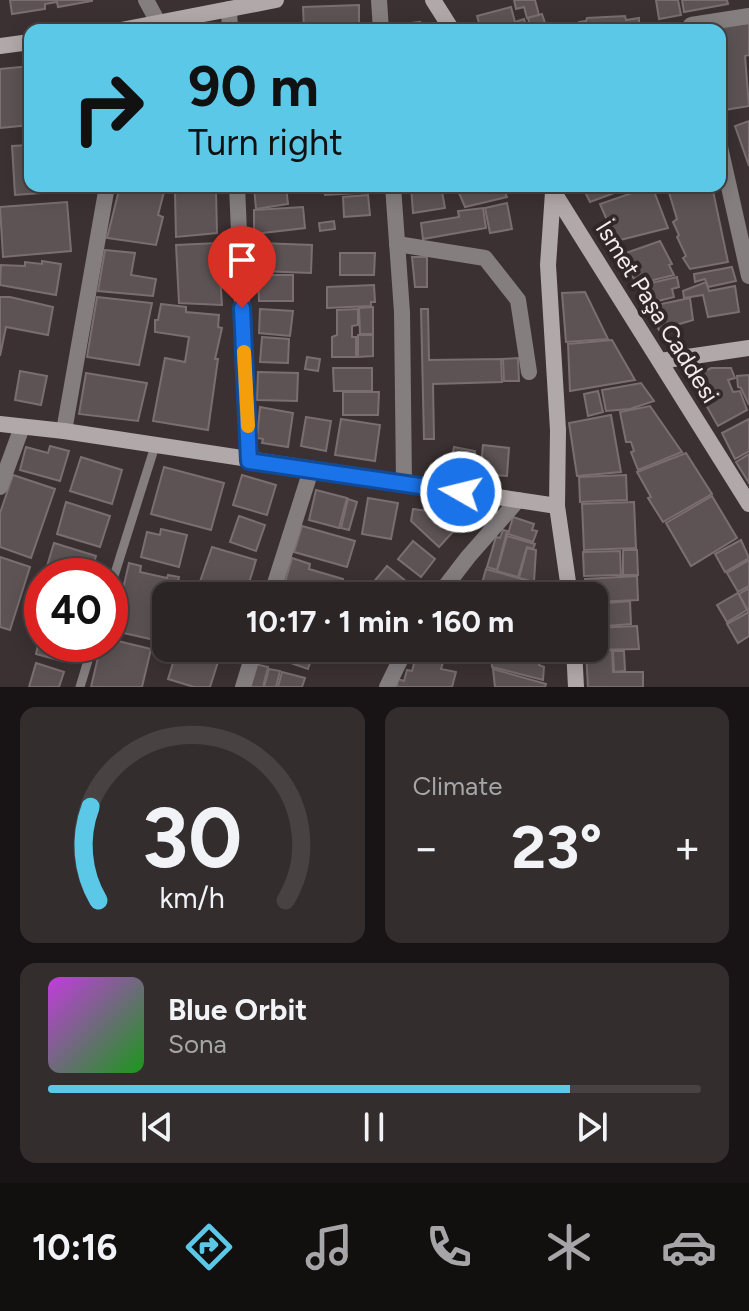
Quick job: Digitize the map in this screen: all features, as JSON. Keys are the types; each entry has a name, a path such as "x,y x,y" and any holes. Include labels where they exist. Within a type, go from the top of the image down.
{"street":[{"path":"146,0 159,24 276,0"},
{"path":"379,0 381,24"},
{"path":"433,0 448,24"},
{"path":"229,9 230,24"},
{"path":"697,24 749,16"},
{"path":"0,46 24,43"},
{"path":"726,164 742,211 749,276"},
{"path":"64,431 106,192"},
{"path":"237,192 249,461"},
{"path":"393,192 402,312 404,483"},
{"path":"552,192 548,265 558,430 557,506 568,582"},
{"name":"İsmet Paşa Caddesi","path":"554,192 749,504"},
{"path":"397,244 485,258 518,300 529,372"},
{"path":"660,361 749,348"},
{"path":"0,424 557,506"},
{"path":"0,487 22,427"},
{"path":"275,582 311,470"},
{"path":"449,582 518,500"},
{"path":"243,687 251,662"},
{"path":"387,687 399,662"},
{"path":"575,662 576,687"}],"lane":[{"path":"120,558 155,446"},
{"path":"80,687 88,662"}],"building":[{"path":"10,0 92,1 58,7 57,2 45,4 45,9 12,14"},
{"path":"514,0 535,0 539,15 527,18 524,7 516,9"},
{"path":"656,0 678,0 681,15 659,19"},
{"path":"682,0 727,0 728,4 684,12"},
{"path":"359,5 359,24 304,24 303,7"},
{"path":"511,7 515,22 524,19 525,24 479,24 477,16"},
{"path":"542,14 545,24 530,24 528,18"},
{"path":"625,16 626,20 639,18 639,24 579,24 587,18"},
{"path":"749,23 749,55 745,56 749,106 726,110 726,26"},
{"path":"24,67 24,126 0,128 0,69"},
{"path":"749,121 749,166 735,126"},
{"path":"24,145 24,192 56,192 15,195 12,146"},
{"path":"118,192 164,192 158,215 163,217 156,245 107,238"},
{"path":"216,192 217,233 176,237 175,193"},
{"path":"254,192 287,192 288,204 256,209"},
{"path":"325,192 374,192 325,195"},
{"path":"411,192 442,192 445,208 413,213"},
{"path":"459,192 505,192 507,197 465,207"},
{"path":"585,192 617,192 590,202"},
{"path":"635,192 654,192 668,228 616,241 600,204"},
{"path":"669,192 713,192 728,262 690,269 683,258 686,256 673,222 677,219"},
{"path":"368,195 370,215 344,217 343,197"},
{"path":"67,202 71,251 3,257 0,207"},
{"path":"507,203 512,229 490,233 485,208"},
{"path":"303,207 305,228 254,234 254,210"},
{"path":"483,208 486,228 423,239 421,223 459,217 458,211"},
{"path":"334,221 335,229 320,231 319,223"},
{"path":"660,241 674,275 637,284 620,255"},
{"path":"218,243 222,305 179,303 176,245"},
{"path":"260,243 312,245 311,273 259,271"},
{"path":"105,250 135,253 131,275 156,279 153,296 98,291"},
{"path":"340,253 375,253 374,275 340,275"},
{"path":"412,257 427,257 427,287 415,287"},
{"path":"42,261 61,264 56,295 0,285 1,265 25,266 25,262 42,264"},
{"path":"732,267 736,281 708,287 705,279 695,282 694,274"},
{"path":"258,275 293,275 293,301 259,301"},
{"path":"677,277 679,287 672,289 674,297 646,304 638,286"},
{"path":"706,282 709,291 735,286 739,312 708,317 703,295 684,298 683,291"},
{"path":"374,285 375,302 371,302 371,306 327,308 327,287"},
{"path":"585,292 608,339 566,342 562,293"},
{"path":"0,297 53,307 48,335 6,327 0,356"},
{"path":"97,297 152,303 139,365 87,357"},
{"path":"690,298 693,320 659,330 647,307"},
{"path":"161,304 186,307 186,312 219,315 218,327 222,328 215,359 218,359 208,430 153,421 165,358 185,362 189,337 155,332 155,320 158,320"},
{"path":"373,307 373,334 360,334 359,308"},
{"path":"260,309 293,311 290,336 259,333"},
{"path":"358,309 358,325 352,326 352,337 356,337 356,357 332,357 332,337 337,335 337,310"},
{"path":"421,309 428,309 429,360 501,359 502,382 433,384 434,439 424,439"},
{"path":"358,335 373,335 373,356 358,357"},
{"path":"262,337 289,339 288,363 260,362"},
{"path":"612,340 635,380 570,391 568,344"},
{"path":"307,357 320,359 318,371 305,369"},
{"path":"518,358 519,381 504,381 503,359"},
{"path":"333,368 372,368 372,391 334,391"},
{"path":"711,368 731,368 735,378 728,380 733,392 740,391 747,410 718,426 691,379"},
{"path":"20,371 47,376 41,405 15,400"},
{"path":"258,372 298,373 297,401 257,400"},
{"path":"86,373 147,383 138,421 79,414"},
{"path":"749,375 749,405 738,387 737,376"},
{"path":"641,383 654,401 630,409 606,411 602,390"},
{"path":"598,391 603,412 588,416 584,394"},
{"path":"343,392 379,392 378,415 343,415"},
{"path":"650,406 682,452 638,470 631,452 634,451 631,442 626,442 620,412"},
{"path":"260,407 293,413 288,447 262,443 263,439 257,438"},
{"path":"611,415 621,472 577,476 569,423"},
{"path":"306,417 331,421 326,451 301,446"},
{"path":"341,419 380,425 375,461 335,455"},
{"path":"749,419 749,451 735,459 722,433"},
{"path":"483,445 509,448 507,476 480,474"},
{"path":"50,446 69,451 60,481 20,470 26,447 48,453"},
{"path":"454,447 475,451 472,471 467,470 466,474 449,471"},
{"path":"686,453 712,494 663,522 637,472"},
{"path":"749,454 749,483 736,462"},
{"path":"81,457 122,470 112,504 70,491"},
{"path":"164,467 224,483 211,530 151,514"},
{"path":"13,475 55,489 31,558 0,547 0,513"},
{"path":"242,475 276,485 267,515 233,505"},
{"path":"626,475 627,500 580,502 579,477"},
{"path":"316,490 347,498 339,528 309,520"},
{"path":"712,496 737,538 691,566 666,523"},
{"path":"368,498 398,503 391,539 362,534"},
{"path":"348,499 357,502 349,530 341,528"},
{"path":"66,502 110,516 100,547 57,534"},
{"path":"634,502 636,548 584,550 582,504"},
{"path":"413,509 451,514 461,523 439,547 411,521"},
{"path":"239,516 265,525 256,551 230,542"},
{"path":"513,517 534,524 532,530 537,531 533,542 508,534"},
{"path":"302,526 355,541 347,567 294,552"},
{"path":"161,529 187,535 179,567 141,557 147,532 160,535"},
{"path":"503,530 507,531 497,570 487,567 496,537 500,538"},
{"path":"507,536 535,544 533,549 527,547 518,577 497,571"},
{"path":"741,540 749,558 725,572 715,554"},
{"path":"413,541 435,559 421,577 398,559"},
{"path":"54,543 96,556 95,558 49,558"},
{"path":"212,547 256,560 249,582 200,582"},
{"path":"527,548 536,550 534,582 519,578"},
{"path":"623,550 637,550 638,575 623,575"},
{"path":"620,551 621,575 584,576 583,552"},
{"path":"0,557 24,565 24,586 10,630 0,627"},
{"path":"292,558 310,564 309,569 343,579 342,582 285,582"},
{"path":"749,560 749,586 738,592 727,573"},
{"path":"129,563 141,566 140,572 167,578 168,575 179,577 178,582 152,582 152,639 128,634"},
{"path":"387,566 407,582 374,582"},
{"path":"486,569 532,582 482,582"},
{"path":"637,576 638,600 608,601 608,582 585,582 585,579"},
{"path":"749,588 749,611 748,611 739,594"},
{"path":"738,593 747,610 727,622 717,605"},
{"path":"630,601 631,624 608,626 608,603"},
{"path":"749,612 749,636 738,643 727,624"},
{"path":"637,626 639,649 608,650 608,627"},
{"path":"128,643 151,649 142,687 91,687 97,662 128,662"},
{"path":"608,650 612,650 613,672 643,672 643,687 588,687 587,662 608,662"},
{"path":"613,651 624,651 625,671 614,672"},
{"path":"173,662 218,662 210,687 194,687 168,679"},
{"path":"288,662 310,662 308,669"},
{"path":"414,662 443,662 441,669 456,672 452,687 397,687 398,679 404,681 407,670 412,671"},
{"path":"492,662 540,662 539,665 544,667 543,680 492,667"},
{"path":"36,663 64,672 59,687 29,687"},
{"path":"255,664 268,667 263,687 250,687"},
{"path":"269,669 280,671 276,687 264,687"},
{"path":"493,669 546,684 545,687 495,687"},
{"path":"282,672 305,678 302,687 278,687"}],"slow traffic":[{"path":"244,352 248,426"}],"route":[{"path":"242,308 249,461 461,492"}]}
